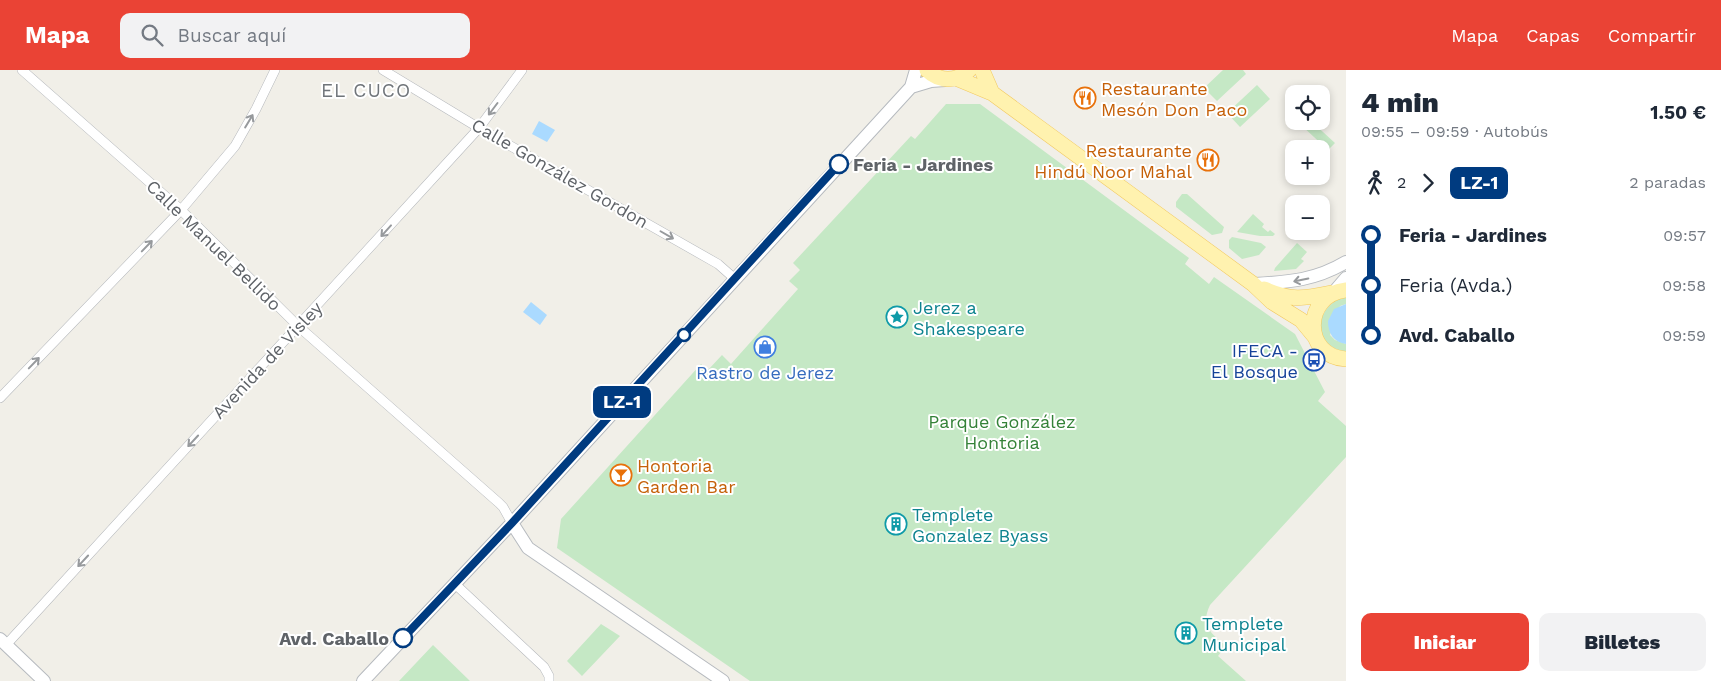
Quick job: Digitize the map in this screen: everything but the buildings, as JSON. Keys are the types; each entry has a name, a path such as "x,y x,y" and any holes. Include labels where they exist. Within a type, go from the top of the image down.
{"main road":[{"path":"363,681 512,523 911,87 916,70"},
{"path":"927,70 937,77 957,76 992,93 1253,284 1272,302 1301,320 1328,353 1335,357 1346,359"},
{"path":"982,70 992,93"},
{"path":"911,87 957,76"},
{"path":"1253,284 1293,282 1308,279 1346,262"},
{"path":"1315,337 1314,314 1319,304 1325,297 1340,291 1346,278"},
{"path":"1253,284 1292,298 1340,291"},
{"path":"512,523 528,548 723,681"},
{"path":"3,642 44,681"}],"street":[{"name":"Calle Manuel Bellido","path":"22,70 181,210 298,326 504,507 512,523"},
{"path":"0,398 181,210 235,146 276,70"},
{"name":"Calle González Gordon","path":"383,70 480,128 718,264 734,279"},
{"name":"Avenida de Visley","path":"3,642 480,128 522,70"},
{"path":"455,584 544,667 549,681"}],"green space":[{"path":"1223,70 1243,70 1246,74 1217,101 1204,88"},
{"path":"1257,85 1270,99 1240,127 1227,113"},
{"name":"Parque González Hontoria","path":"946,104 980,104 1189,258 1185,264 1209,284 1214,277 1295,334 1325,392 1318,401 1346,426 1346,457 1210,605 1207,612 1206,618 1209,628 1226,646 1218,656 1246,681 750,681 557,548 561,519 701,364 708,370 722,355 731,364 798,289 789,281 800,270 793,263 911,136 915,139"},
{"path":"1306,130 1321,130 1335,143 1330,148 1330,140 1317,140"},
{"path":"1182,194 1187,194 1224,227 1222,233 1212,235 1176,207 1176,202"},
{"path":"1253,214 1264,224 1262,227 1268,232 1270,230 1275,234 1273,236 1237,232"},
{"path":"1232,237 1261,243 1266,247 1259,255 1242,259 1229,248 1229,240"},
{"path":"1297,243 1307,252 1301,259 1304,261 1296,269 1274,271 1275,268"},
{"path":"1340,298 1346,298 1346,304 1340,306 1330,335 1335,340 1346,344 1346,352 1335,349 1328,343 1320,328 1325,312 1331,304"},
{"path":"601,624 620,636 582,676 567,661"},
{"path":"433,645 470,681 399,681"}],"water":[{"path":"539,121 555,130 547,142 532,134"},
{"path":"531,302 547,315 540,325 523,312"},
{"path":"1346,304 1346,344 1332,337 1328,321 1334,309"}],"bus line":[{"name":"LZ-1","path":"403,638 512,523 839,164"}],"place":[{"name":"Restaurante Mesón Don Paco","path":"1085,98"},
{"name":"Restaurante Hindú Noor Mahal","path":"1208,160"},
{"name":"Feria - Jardines","path":"839,164"},
{"name":"Jerez a Shakespeare","path":"897,317"},
{"name":"Rastro de Jerez","path":"765,347"},
{"name":"IFECA - El Bosque","path":"1314,360"},
{"name":"Hontoria Garden Bar","path":"621,475"},
{"name":"Templete Gonzalez Byass","path":"896,524"},
{"name":"Templete Municipal","path":"1186,633"},
{"name":"Avd. Caballo","path":"403,638"}],"district":[{"name":"EL CUCO","path":"366,90"}]}
